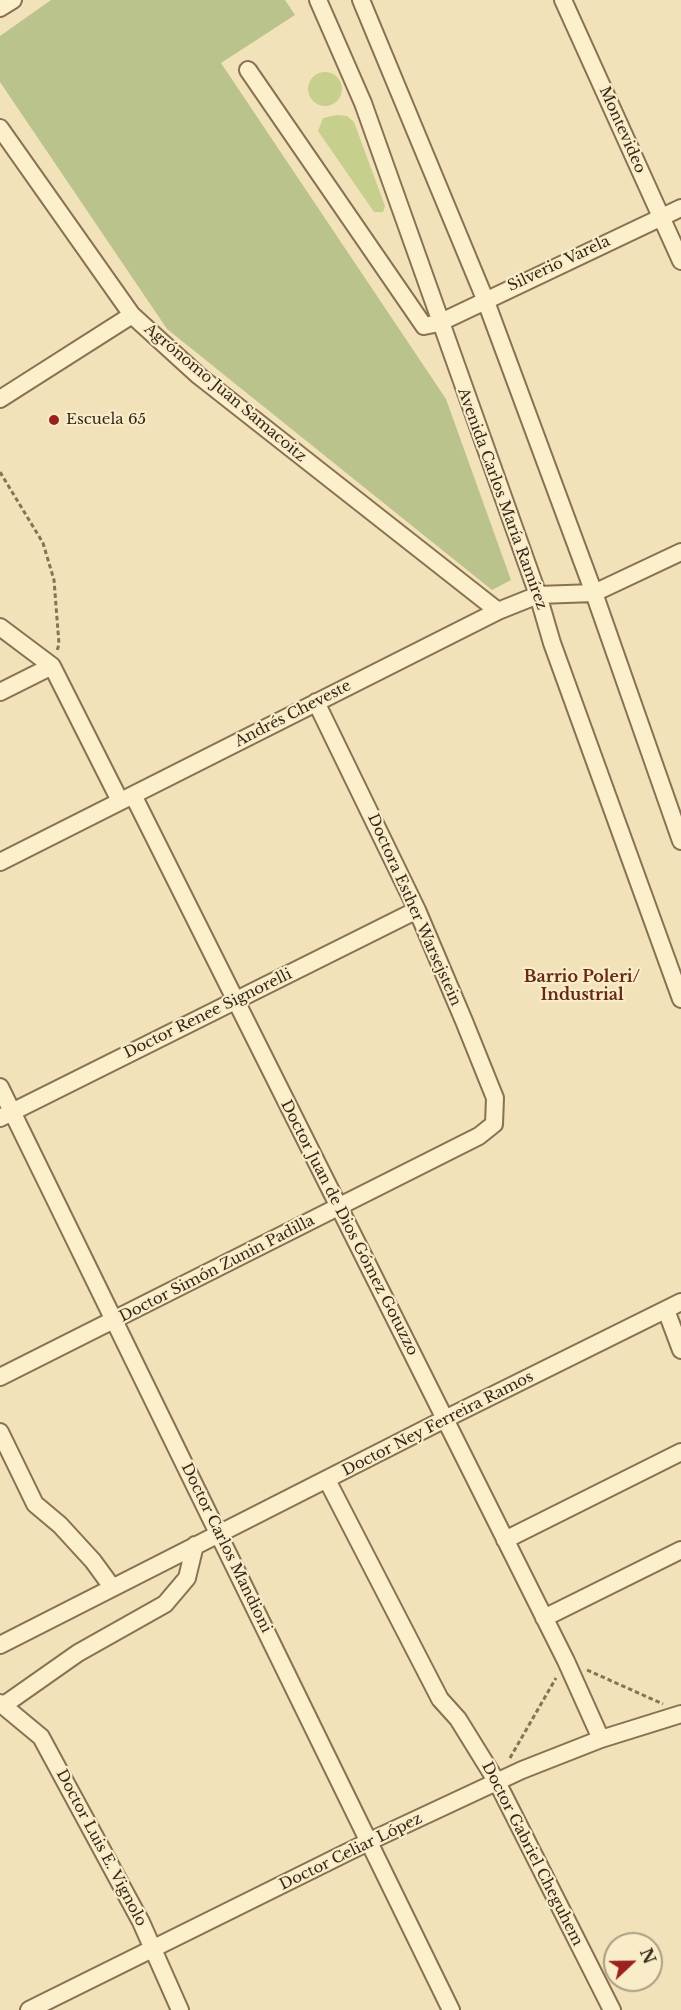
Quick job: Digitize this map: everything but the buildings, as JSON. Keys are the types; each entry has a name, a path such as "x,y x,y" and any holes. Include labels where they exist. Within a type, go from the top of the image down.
{"street":[{"path":"0,8 13,0"},
{"name":"Avenida Carlos María Ramírez","path":"318,0 363,103 439,323 538,595 552,643 681,999"},
{"path":"361,0 485,299 594,593 681,841"},
{"name":"Montevideo","path":"563,0 681,261"},
{"path":"248,70 424,326 439,323"},
{"name":"Agrónomo Juan Samacoitz","path":"0,128 132,315 200,376 498,611"},
{"name":"Silverio Varela","path":"439,323 485,299 681,208"},
{"path":"0,399 132,315"},
{"path":"594,593 681,552"},
{"name":"Andrés Cheveste","path":"0,862 498,611 538,595 594,593"},
{"path":"0,627 52,666 0,692"},
{"name":"Doctor Juan de Dios Gómez Gotuzzo","path":"52,666 236,1001 566,1661 601,1740"},
{"name":"Doctora Esther Warsejstein","path":"316,702 417,910 495,1098 494,1124"},
{"name":"Doctor Renee Signorelli","path":"6,1115 417,910"},
{"name":"Doctor Carlos Mandioni","path":"0,1087 6,1115 115,1322 451,2010"},
{"name":"Doctor Simón Zunin Padilla","path":"0,1377 115,1322 480,1136 494,1124"},
{"path":"673,1306 681,1350"},
{"name":"Doctor Ney Ferreira Ramos","path":"0,1645 673,1306"},
{"path":"0,1432 35,1504 60,1525 93,1561 112,1587"},
{"path":"505,1540 681,1452"},
{"name":"Doctor Gabriel Cheguhem","path":"327,1480 440,1699 458,1719 497,1782 612,2010"},
{"path":"2,1704 78,1653 165,1604 188,1578 195,1545"},
{"path":"544,1618 681,1550"},
{"name":"Doctor Luis E. Vignolo","path":"2,1704 41,1737 154,1949 176,2007"},
{"name":"Doctor Celiar López","path":"29,2010 370,1841 497,1782 676,1710"}],"path":[{"path":"0,472 43,543 54,580 59,644 52,666"},
{"path":"497,1782 566,1661 676,1710"}],"green space":[{"path":"51,0 285,0 295,15 221,63 446,399 511,580 492,590 167,329 0,82 0,36"},
{"path":"325,72 337,77 342,89 337,101 325,106 313,101 308,89 313,77"},
{"path":"337,115 347,116 354,122 385,206 383,212 374,212 318,131 323,118"}],"place":[{"name":"Escuela 65","path":"54,420"}],"district":[{"name":"Barrio Poleri/ Industrial","path":"582,986"}]}
